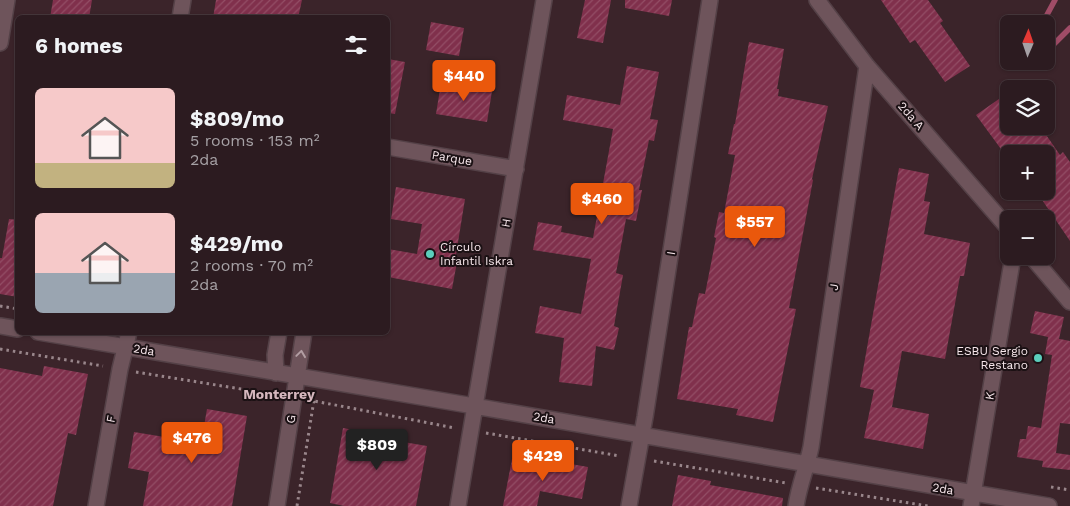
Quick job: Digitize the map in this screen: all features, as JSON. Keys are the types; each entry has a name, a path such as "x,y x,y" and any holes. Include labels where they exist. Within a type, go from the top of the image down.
{"street":[{"path":"0,44 7,0"},
{"path":"180,15 183,0"},
{"name":"I","path":"629,506 642,436 710,0"},
{"name":"2da A","path":"817,0 867,66 1000,220"},
{"name":"H","path":"458,506 516,169 539,1"},
{"name":"J","path":"796,506 799,485 807,465 867,66"},
{"name":"Parque","path":"390,147 516,169"},
{"name":"K","path":"972,500 1011,265"},
{"path":"1039,265 1070,302"},
{"path":"0,326 15,328"},
{"name":"2da","path":"71,335 127,340 276,374 298,376 474,406 807,465 972,500 1050,506"},
{"path":"276,374 275,355 278,335"},
{"name":"G","path":"277,506 304,335"},
{"name":"F","path":"96,506 120,369 127,340"}],"path":[{"path":"0,306 15,308"},
{"path":"297,506 318,380"}],"building":[{"path":"53,0 92,0 90,15 50,15"},
{"path":"216,0 302,0 299,15 214,15"},
{"path":"585,0 611,0 603,43 577,38"},
{"path":"625,0 672,0 669,16 625,8"},
{"path":"881,0 928,0 943,21 940,23 970,66 945,82 915,40 910,43"},
{"path":"431,22 464,28 459,56 426,50"},
{"path":"749,42 784,49 777,89 779,89 778,96 828,106 812,179 789,308 796,309 773,422 736,415 738,409 677,399 689,327 692,327 699,293 705,294 719,212 724,213 735,155 728,154"},
{"path":"390,59 405,62 395,114 390,113"},
{"path":"627,66 659,72 650,119 658,120 654,141 649,140 639,190 642,190 636,221 626,219 616,273 623,275 614,326 619,328 614,350 596,346 592,386 559,382 564,338 535,333 540,306 581,314 591,259 533,250 538,222 562,226 561,232 593,238 613,129 563,120 567,95 620,105"},
{"path":"441,83 492,91 487,122 436,114"},
{"path":"1000,98 1000,135 1046,135 1053,145 1000,145 1000,148 976,115"},
{"path":"1055,148 1060,155 1063,152 1070,162 1070,241 1055,219 1055,210 1049,210 1042,200 1055,200"},
{"path":"899,168 929,174 924,201 930,202 924,234 970,243 964,276 960,276 945,359 902,351 892,407 929,414 923,449 864,438 874,390 860,387"},
{"path":"396,187 465,199 452,289 390,277 390,249 417,254 422,224 391,219"},
{"path":"9,219 15,220 15,296 0,294 0,258 2,258"},
{"path":"1035,311 1064,317 1059,339 1070,341 1070,424 1060,423 1056,453 1070,455 1070,470 1042,467 1043,461 1017,457 1020,439 1026,439 1028,426 1041,428 1052,355 1045,354 1048,337 1030,333"},
{"path":"44,366 88,374 76,435 68,433 53,506 0,506 0,368 42,376"},
{"path":"207,409 247,416 232,506 143,506 149,472 128,468 134,432 201,443"},
{"path":"343,428 381,435 380,438 427,446 416,506 344,506 330,503"},
{"path":"512,459 553,466 554,461 588,467 582,499 540,491 537,506 503,506"},
{"path":"678,475 711,481 710,485 783,498 782,506 672,506"}],"waterway":[{"path":"1047,15 1055,0"},
{"path":"1055,43 1070,28"}],"place":[{"name":"Círculo Infantil Iskra","path":"430,254"},
{"name":"ESBU Sergio Restano","path":"1038,358"}],"district":[{"name":"Monterrey","path":"279,394"}]}
